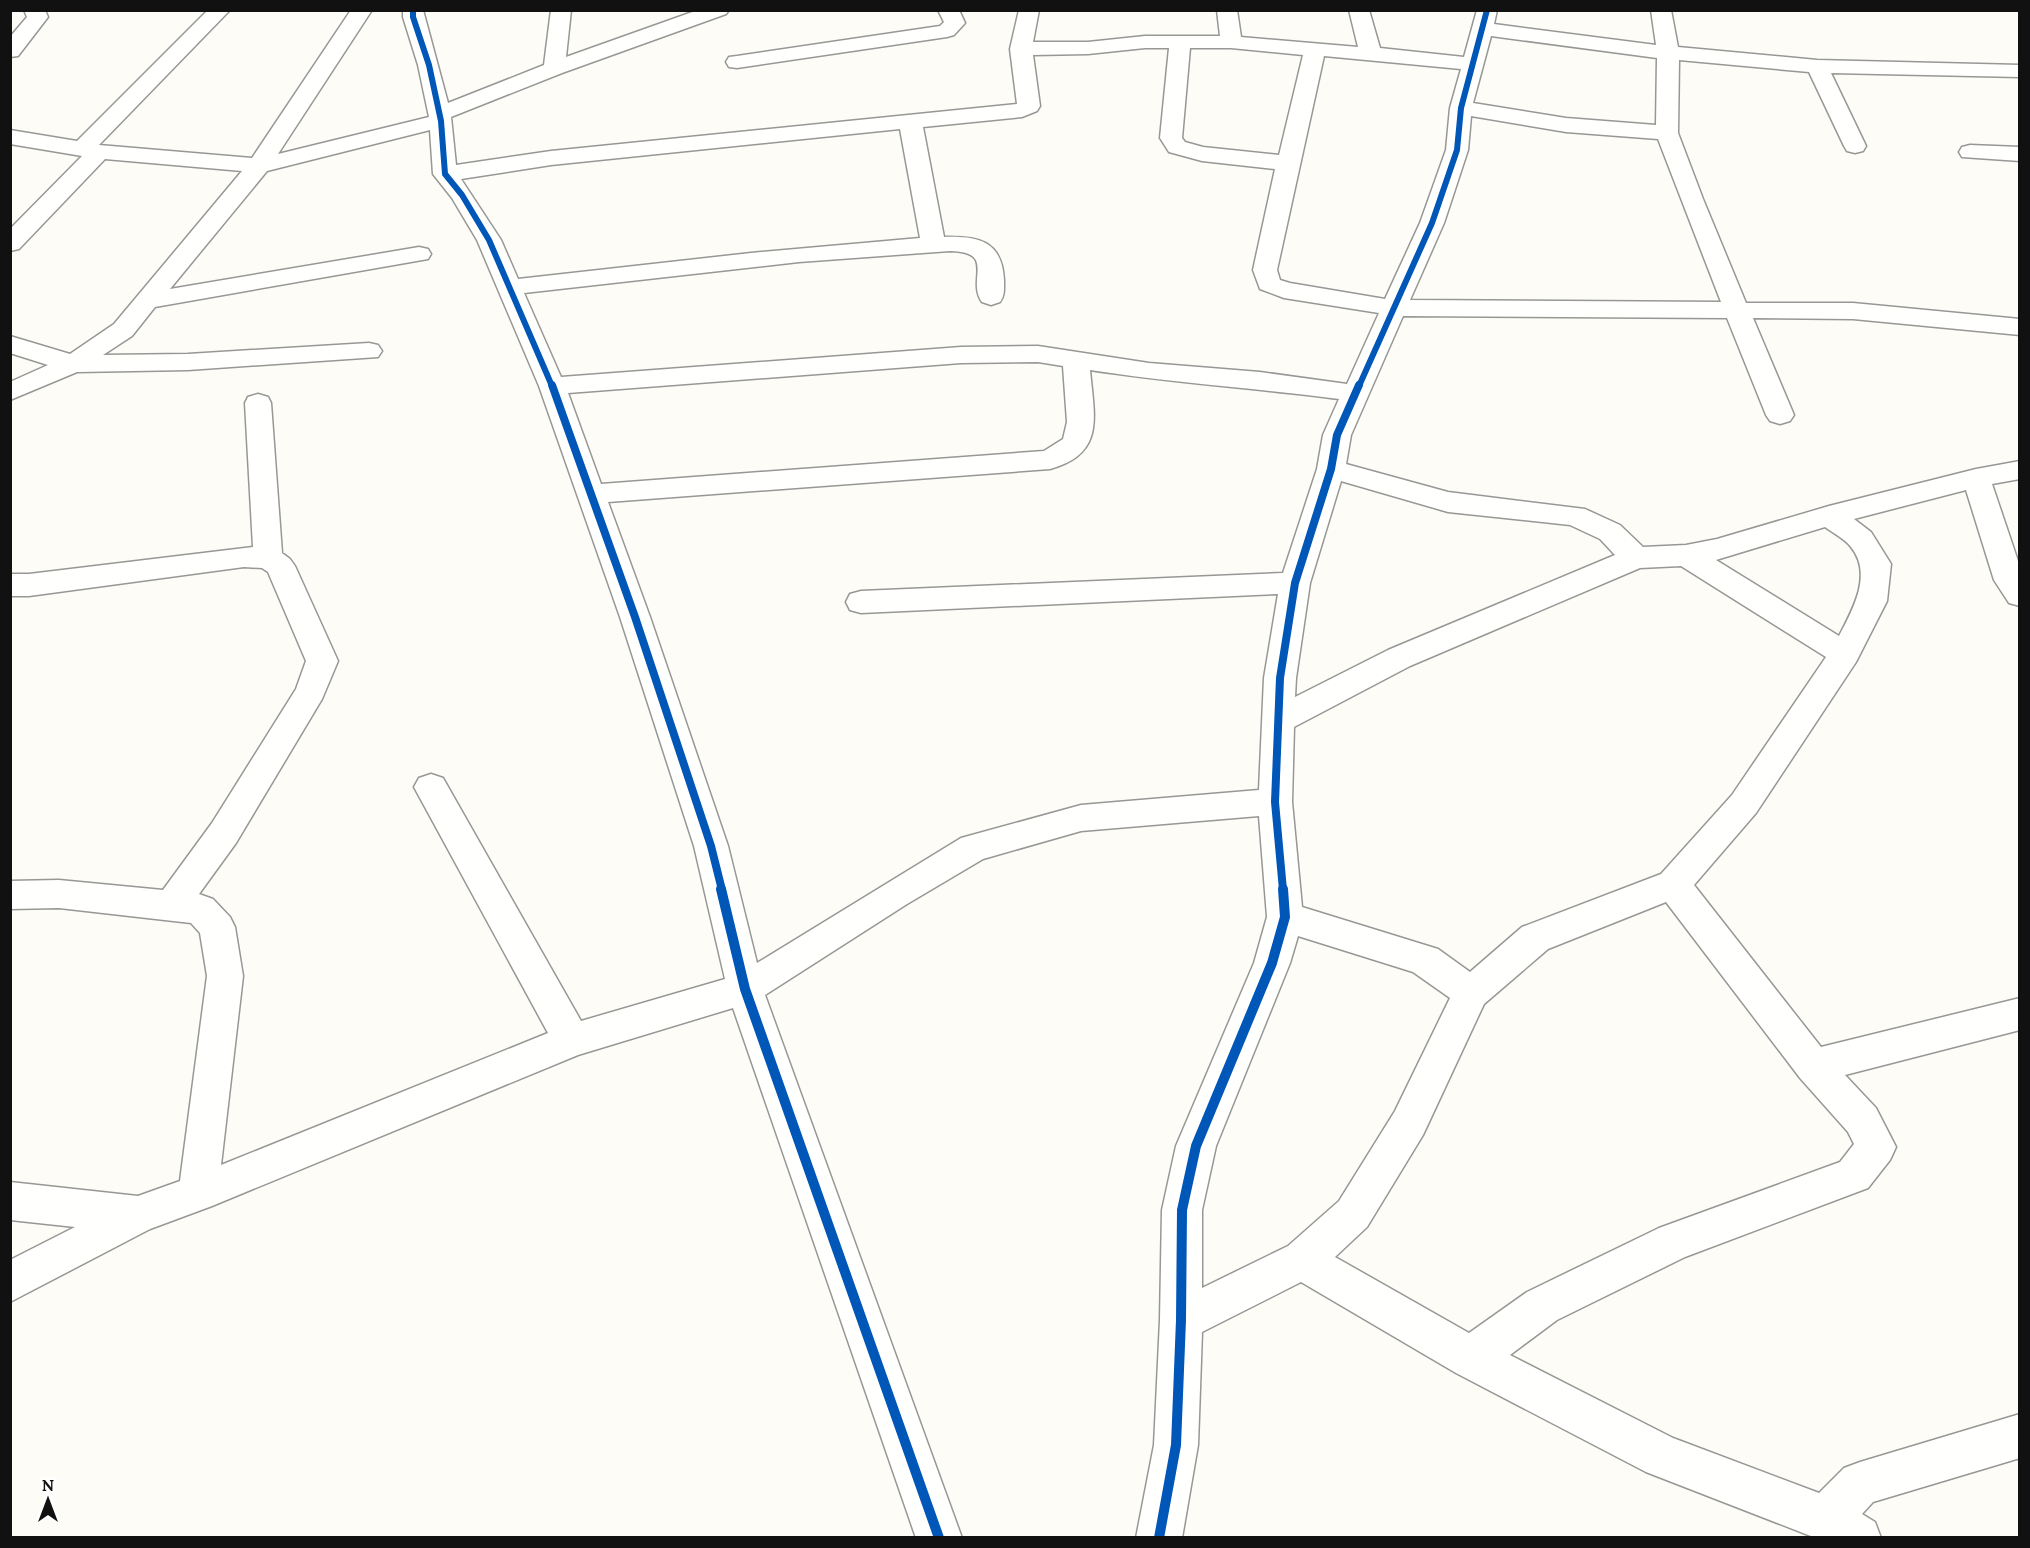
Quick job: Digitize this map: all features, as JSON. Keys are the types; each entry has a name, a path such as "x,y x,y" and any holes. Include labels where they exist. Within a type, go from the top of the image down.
{"street":[{"path":"10,51 38,17 34,10"},
{"path":"10,392 73,364 123,330 259,166 362,10"},
{"path":"413,10 429,65 440,118 445,174 462,195 489,240 552,386 635,617 711,846 745,989 939,1538"},
{"path":"554,68 561,10"},
{"path":"10,137 90,150 259,166 440,118 554,68 719,10"},
{"path":"737,62 947,31 955,23 948,10"},
{"path":"445,174 551,158 1026,108 1029,106 1021,49 1029,10"},
{"path":"1227,10 1231,42"},
{"path":"1359,10 1371,54"},
{"path":"1661,10 1668,53 1667,133 1690,199 1780,414"},
{"path":"10,244 90,150 219,11"},
{"path":"1159,1538 1176,1445 1181,1320 1182,1210 1196,1146 1272,963 1285,917 1275,802 1280,678 1295,583 1331,469 1337,435 1432,223 1457,150 1461,108 1485,20 1668,53 1817,66 2019,71"},
{"path":"1021,49 1088,48 1145,42 1231,42 1474,64"},
{"path":"1180,42 1171,138 1177,147 1202,154 1288,163"},
{"path":"1315,50 1265,270 1269,284 1284,290 1395,308 1853,311 2019,327"},
{"path":"1817,66 1855,146"},
{"path":"1461,108 1566,125 1667,133"},
{"path":"910,120 933,244"},
{"path":"1970,152 2019,154"},
{"path":"510,287 865,249 933,244 976,246 987,256 991,273 992,297"},
{"path":"147,301 419,254"},
{"path":"10,344 73,364 189,362 369,351"},
{"path":"552,386 961,355 1038,354 1149,371 1260,380 1354,393"},
{"path":"589,494 1050,460 1076,444 1081,422 1076,358"},
{"path":"258,403 268,558"},
{"path":"1331,469 1448,502 1575,516 1610,532 1636,558"},
{"path":"1279,720 1399,658 1636,558 1686,555 1718,549 1829,516 1976,478 2019,470"},
{"path":"1976,478 2009,580 2019,595"},
{"path":"1181,1320 1302,1260 1353,1214 1409,1123 1471,993 1535,938 1673,884 1744,804 1845,654 1872,601 1876,564 1861,539 1829,516"},
{"path":"1686,555 1845,654"},
{"path":"10,585 29,585 244,557 268,558 280,566 322,661 311,691 224,833 172,905"},
{"path":"861,602 1295,583"},
{"path":"431,788 572,1040"},
{"path":"10,1282 138,1215 198,1193 572,1040 745,989 895,894 973,848 1081,818 1275,802"},
{"path":"1471,1358 1542,1306 1673,1242 1854,1175 1876,1147 1862,1120 1813,1066 1673,884"},
{"path":"10,895 59,894 201,909 217,927 225,976 198,1193"},
{"path":"1285,917 1425,960 1471,993"},
{"path":"1813,1066 2019,1014"},
{"path":"10,1201 138,1215"},
{"path":"1302,1260 1471,1358 1662,1456 1842,1528 1860,1484 2019,1436"}],"cycle path":[{"path":"413,10 413,17 429,65 441,121 445,174 462,195 489,240 552,386 635,617 711,846 745,989 939,1538"},
{"path":"1159,1538 1176,1445 1181,1320 1182,1210 1196,1146 1272,963 1285,917 1275,802 1280,678 1295,583 1331,469 1337,435 1432,223 1457,150 1461,108 1487,10"}]}
